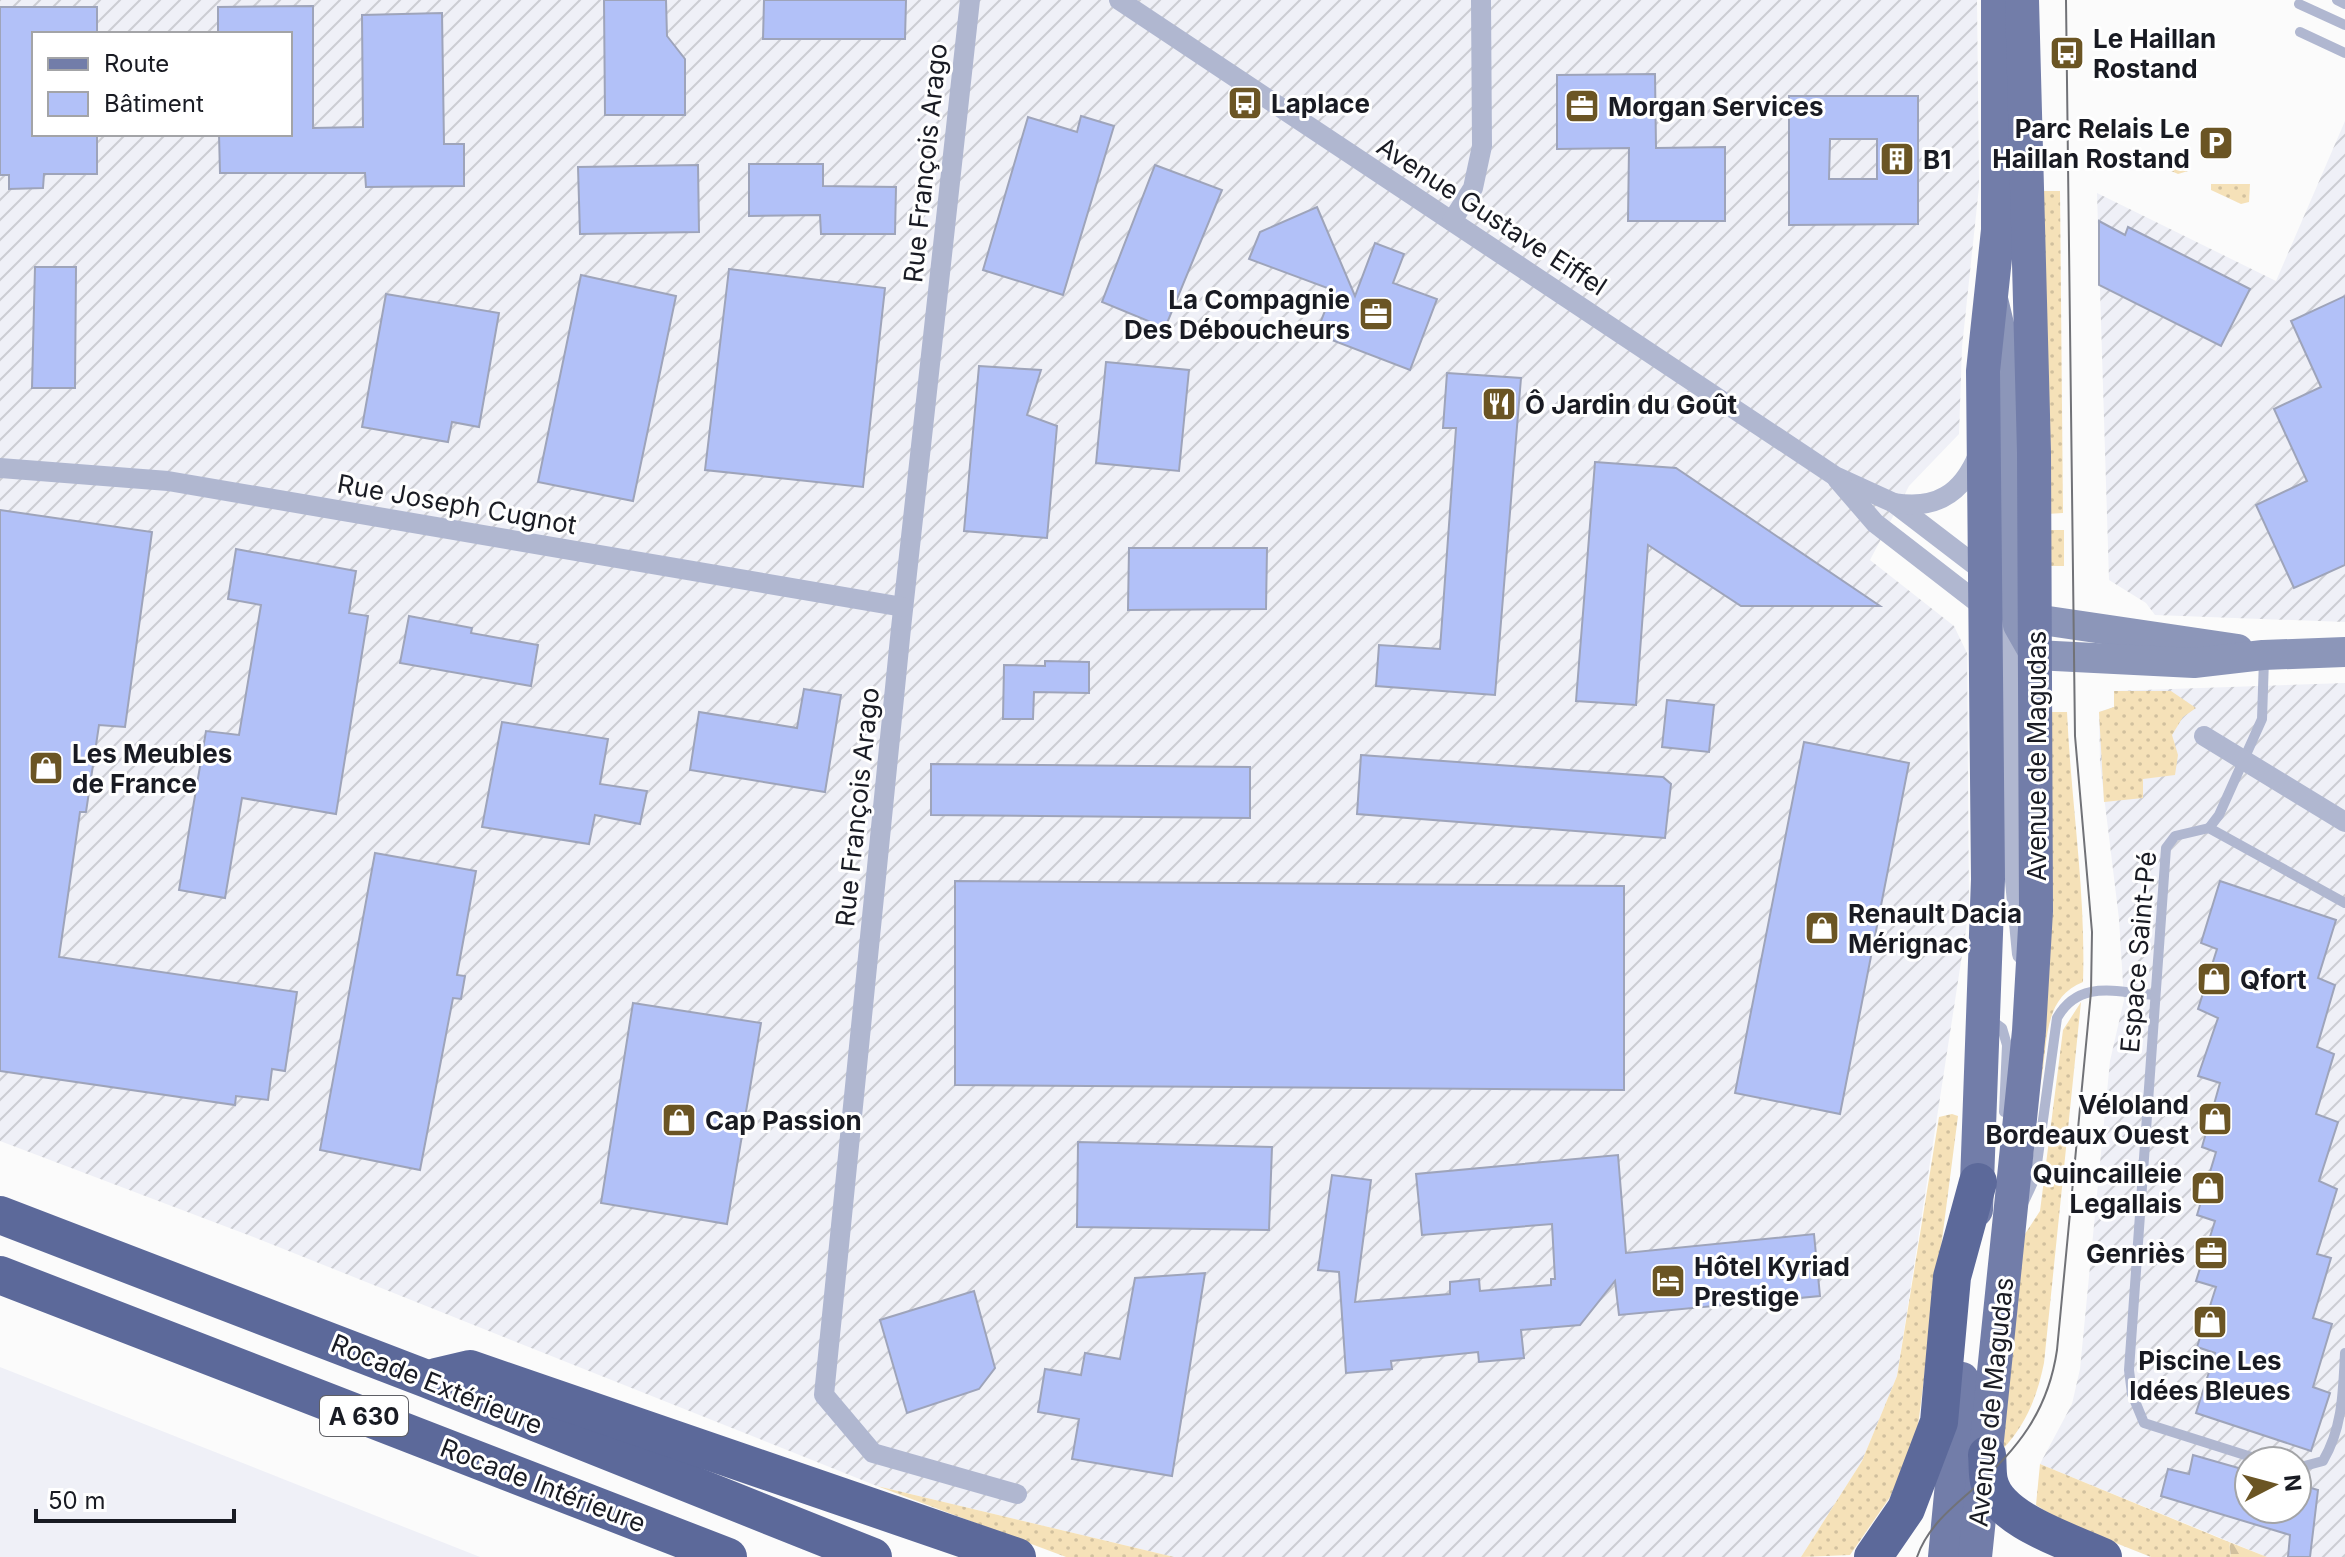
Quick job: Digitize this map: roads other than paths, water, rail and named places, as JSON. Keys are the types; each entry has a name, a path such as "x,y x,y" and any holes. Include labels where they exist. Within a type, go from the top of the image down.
{"highway":[{"path":"1873,1557 1906,1509 1939,1422 1952,1277 1978,1182"},
{"name":"Rocade Extérieure","path":"0,1215 427,1379 873,1557"},
{"name":"Rocade Intérieure","path":"0,1275 728,1557"},
{"path":"427,1379 470,1369 1017,1557"},
{"path":"1987,1455 1989,1482 2011,1511 2024,1521 2103,1557"}],"main road":[{"name":"Avenue de Magudas","path":"1975,1557 2031,997 2036,897 2035,655 2014,609 1986,573 1983,371 2000,181 1998,0"},
{"name":"Avenue de Magudas","path":"1945,1557 1978,1182 1985,1018 1987,663 2014,609 2022,0"},
{"path":"1991,294 2009,366 2014,609 2263,655"},
{"path":"2035,655 2194,663 2263,655 2345,652"}],"street":[{"name":"Rue François Arago","path":"970,0 903,607 824,1395 873,1453 1017,1494"},
{"name":"Avenue Gustave Eiffel","path":"1119,0 1835,476 1894,503 1986,573"},
{"path":"1452,221 1473,188 1482,146 1481,0"},
{"name":"Avenue Gustave Eiffel","path":"1894,503 1928,505 1944,498 1972,470 1983,444"},
{"name":"Rue Joseph Cugnot","path":"0,468 168,481 903,607"},
{"name":"Avenue Gustave Eiffel","path":"1835,476 1869,517 2014,609"},
{"path":"2014,609 2012,850 2017,922 2031,997"},
{"path":"2204,736 2345,822"}],"lane":[{"path":"2337,0 2345,4"},
{"path":"2299,4 2345,25"},
{"path":"2300,32 2345,53"},
{"path":"2263,655 2266,696 2262,719 2219,815 2209,828 2345,903"},
{"name":"Espace Saint-Pé","path":"2209,828 2175,836 2166,848 2129,1370 2132,1394 2144,1423 2233,1451"},
{"path":"2010,1222 2028,1197 2035,1178 2055,1030 2066,1001 2079,994 2106,991 2155,995"},
{"path":"1985,1018 1997,1022 2002,1028 2007,1045 2004,1122"},
{"path":"2003,1151 2003,1179 2010,1222"},
{"path":"2313,1464 2323,1461 2334,1442 2340,1420 2345,1353"}],"tram line":[{"path":"1917,1557 1940,1520 2003,1460 2028,1428 2046,1392 2057,1350 2091,992 2092,932 2075,736 2066,0"}],"place":[{"name":"Le Haillan Rostand","path":"2067,53"},
{"name":"Laplace","path":"1245,103"},
{"name":"Morgan Services","path":"1582,106"},
{"name":"Parc Relais Le Haillan Rostand","path":"2216,143"},
{"name":"B1","path":"1897,159"},
{"name":"La Compagnie Des Déboucheurs","path":"1376,314"},
{"name":"Ô Jardin du Goût","path":"1499,404"},
{"name":"Les Meubles de France","path":"46,768"},
{"name":"Renault Dacia Mérignac","path":"1822,928"},
{"name":"Qfort","path":"2214,979"},
{"name":"Véloland Bordeaux Ouest","path":"2215,1119"},
{"name":"Cap Passion","path":"679,1120"},
{"name":"Quincailleie Legallais","path":"2208,1188"},
{"name":"Genriès","path":"2211,1253"},
{"name":"Hôtel Kyriad Prestige","path":"1668,1281"},
{"name":"Piscine Les Idées Bleues","path":"2210,1322"}]}
